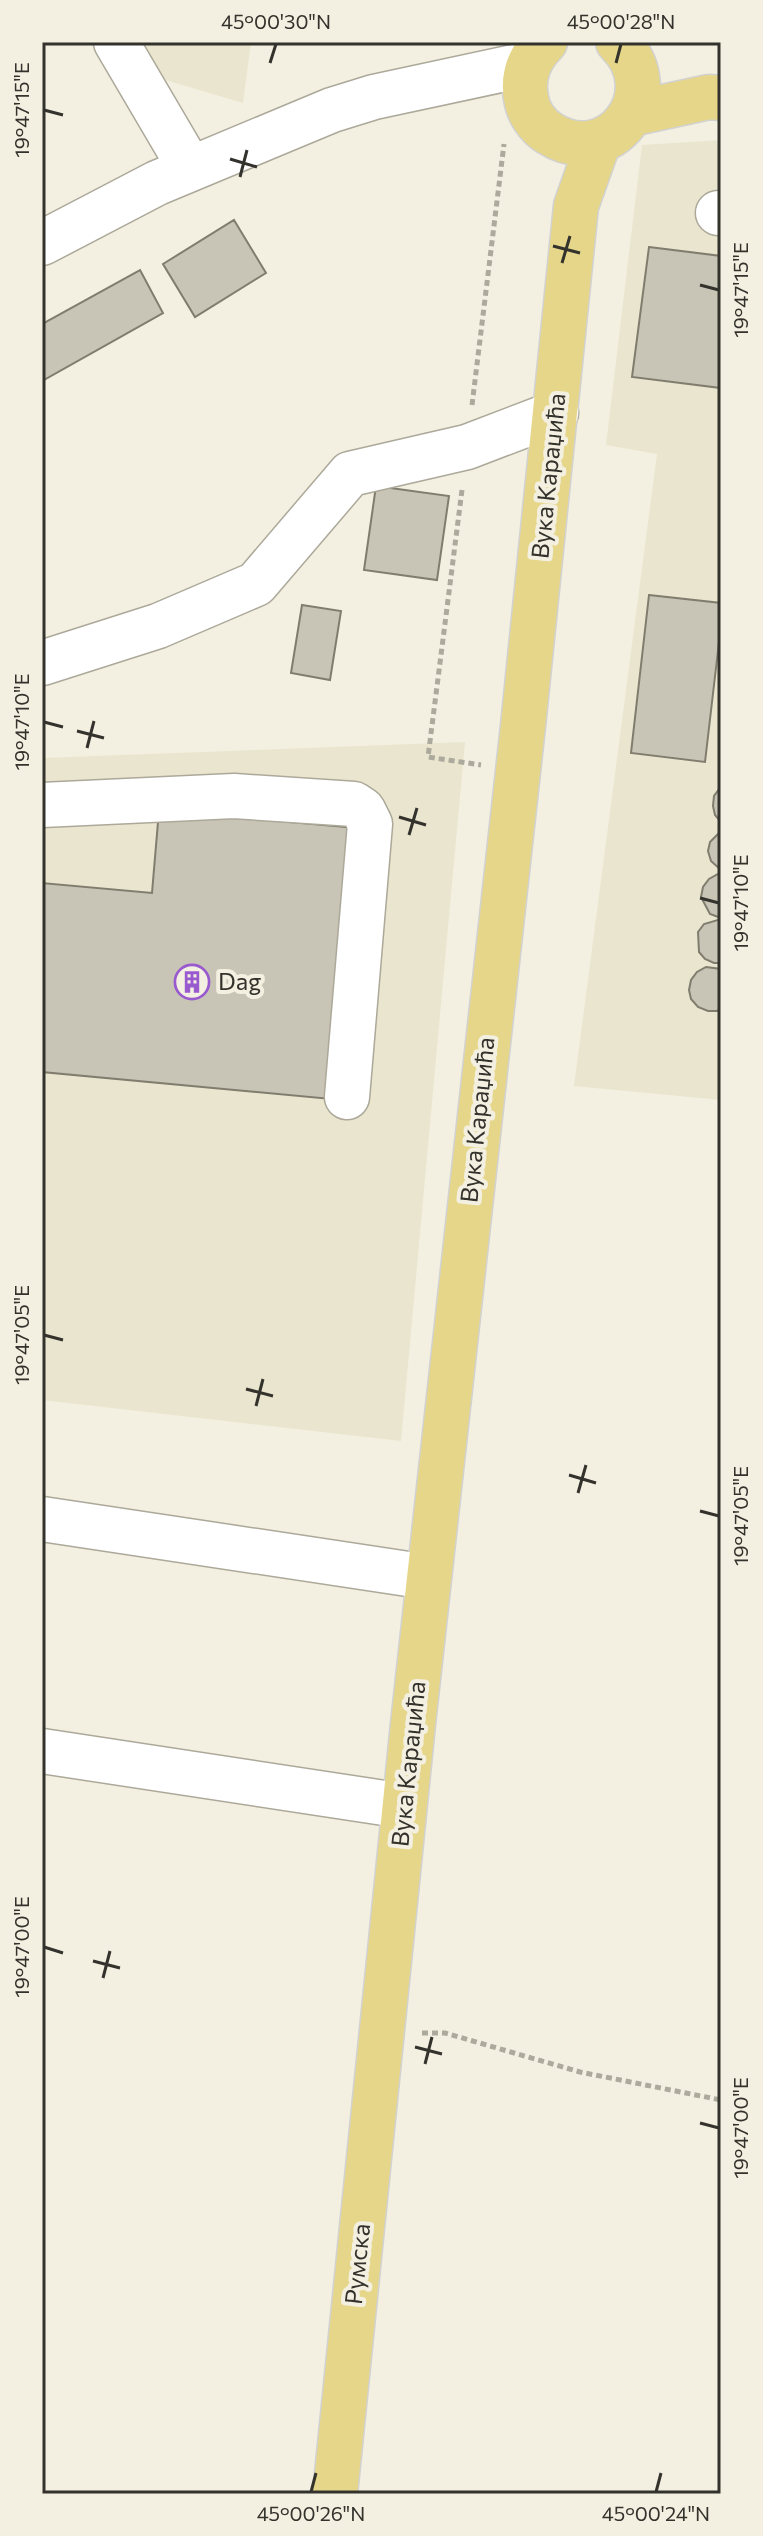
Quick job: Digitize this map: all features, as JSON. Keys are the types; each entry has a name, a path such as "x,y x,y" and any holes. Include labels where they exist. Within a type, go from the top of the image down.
{"main road":[{"path":"533,70 534,118 545,130 609,102 715,98"},
{"name":"Вука Караџића","path":"381,2033 576,206 609,102"},
{"name":"Румска","path":"335,2494 381,2033"}],"street":[{"path":"116,42 190,168"},
{"path":"42,243 190,168 332,110 374,97 452,80 533,70"},
{"path":"42,663 158,626 256,584 350,474 467,447 556,413"},
{"path":"42,805 234,796 354,804 363,810 370,824 347,1097"},
{"path":"42,1519 428,1577"},
{"path":"42,1751 404,1806"}],"path":[{"path":"381,2033 445,2033 580,2072 721,2100"}],"shaded area":[{"path":"141,42 251,42 243,103 162,79"},
{"path":"721,140 721,1100 574,1086 657,454 606,445 642,145"},
{"path":"465,742 401,1441 42,1400 42,758"}],"building":[{"path":"234,220 266,273 195,317 163,264"},
{"path":"649,247 721,256 721,388 632,377"},
{"path":"140,270 163,313 42,381 42,324"},
{"path":"376,486 449,496 437,580 364,570"},
{"path":"649,595 721,603 705,762 631,753"},
{"path":"302,605 341,611 330,680 291,673"},
{"path":"721,787 721,822 713,806 714,796"},
{"name":"Dag","path":"159,810 357,828 331,1099 42,1072 42,883 152,893"},
{"path":"721,831 721,870 711,861 708,851 710,842"},
{"path":"721,874 721,918 710,914 701,897 703,887"},
{"path":"721,919 721,963 714,963 699,952 698,932 704,924"},
{"path":"706,967 721,969 721,1008 717,1011 698,1007 691,999 691,980"}],"place":[{"name":"Dag","path":"192,982"}]}
